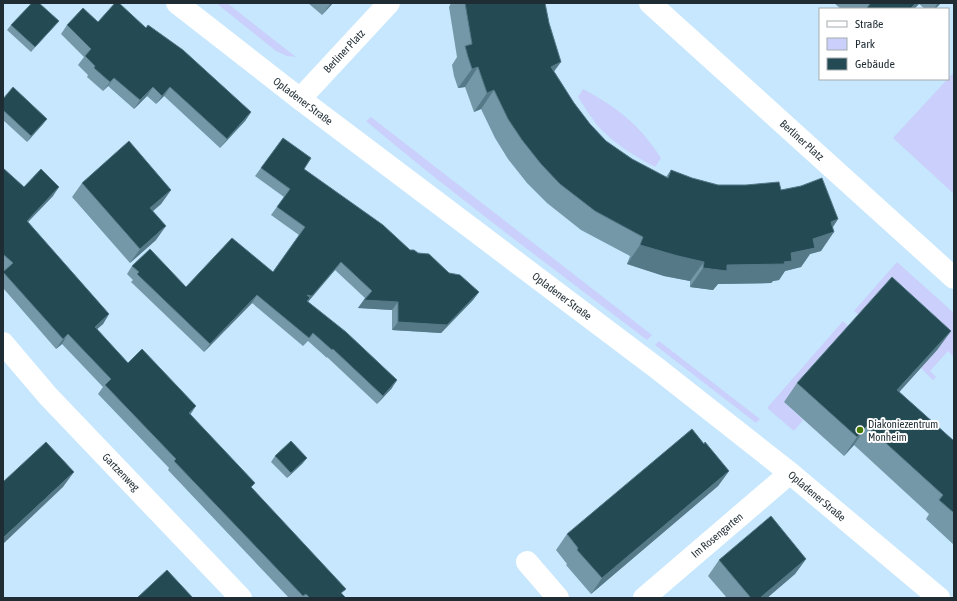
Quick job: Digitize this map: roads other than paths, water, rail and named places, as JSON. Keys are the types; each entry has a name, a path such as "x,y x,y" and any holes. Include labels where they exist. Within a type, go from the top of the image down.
{"street":[{"name":"Opladener Straße","path":"178,3 300,98 658,369 790,473 939,598"},
{"name":"Berliner Platz","path":"300,98 389,3"},
{"name":"Berliner Platz","path":"650,3 954,278"},
{"name":"Gartzenweg","path":"3,344 48,396 241,598"},
{"name":"Im Rosengarten","path":"644,598 790,473"},
{"path":"527,562 558,598"}],"place":[{"name":"Diakoniezentrum Monheim","path":"860,430"}]}
